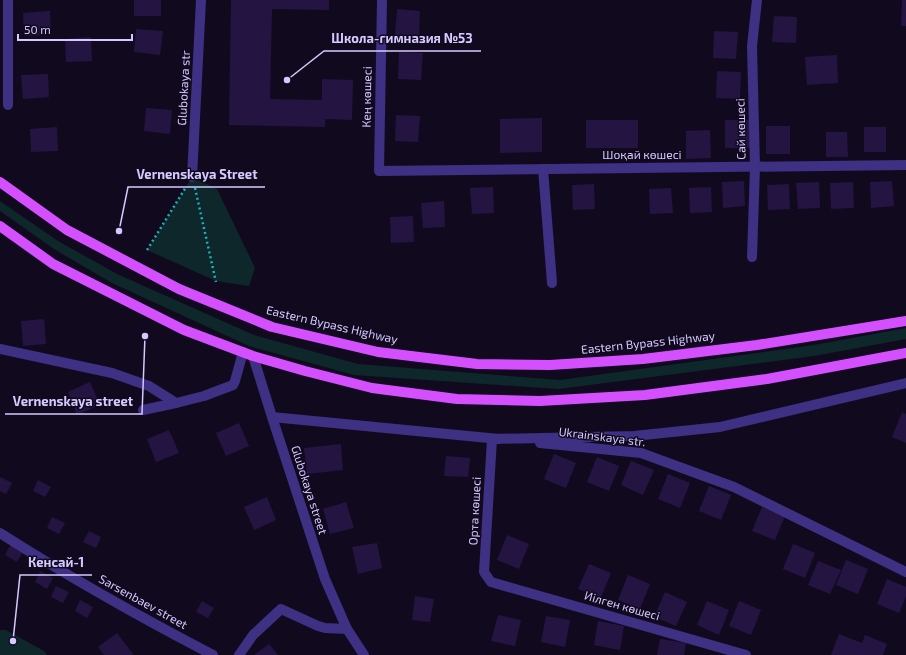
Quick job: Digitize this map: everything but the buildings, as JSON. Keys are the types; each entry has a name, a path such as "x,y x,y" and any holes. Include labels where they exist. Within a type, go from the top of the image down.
{"main road":[{"name":"Eastern Bypass Highway","path":"0,182 67,230 179,289 272,327 378,352 477,364 550,365 643,359 757,345 906,321"},
{"path":"0,226 53,264 184,330 253,356 372,388 457,399 540,401 645,395 767,379 906,353"}],"street":[{"path":"8,0 8,104"},
{"name":"Glubokaya str","path":"192,177 201,0"},
{"name":"Кең көшесі","path":"379,171 382,0"},
{"name":"Сай көшесі","path":"752,257 755,168 752,46 757,0"},
{"name":"Шоқай көшесі","path":"379,171 755,168 906,165"},
{"path":"543,169 552,283"},
{"path":"0,349 112,373 149,386 176,403"},
{"path":"143,410 204,396 233,385 236,381 243,352"},
{"name":"Glubokaya street","path":"253,356 325,579 348,629 364,655"},
{"path":"492,439 634,436 720,427 906,383"},
{"name":"Ukrainskaya str.","path":"272,417 641,453 734,487 906,572"},
{"name":"Орта көшесі","path":"491,582 484,572 492,439"},
{"name":"Sarsenbaev street","path":"0,533 72,578 213,655"},
{"name":"Иілген көшесі","path":"491,582 746,655"},
{"path":"239,655 253,635 281,609 318,626 325,628 348,629"}],"path":[{"path":"147,250 192,177"},
{"path":"192,177 216,282"}],"green space":[{"path":"192,177 217,189 255,268 249,286 216,281 147,250"},
{"path":"0,201 58,241 117,274 254,335 358,364 560,380 814,345 906,328 906,339 814,356 559,389 354,375 249,346 112,283 54,249 0,211"},
{"path":"0,630 6,630 44,651 47,655 0,655"}],"place":[{"name":"Школа-гимназия №53","path":"287,80"},
{"name":"Vernenskaya Street","path":"119,231"},
{"name":"Vernenskaya street","path":"145,336"},
{"name":"Кенсай-1","path":"13,641"}]}
